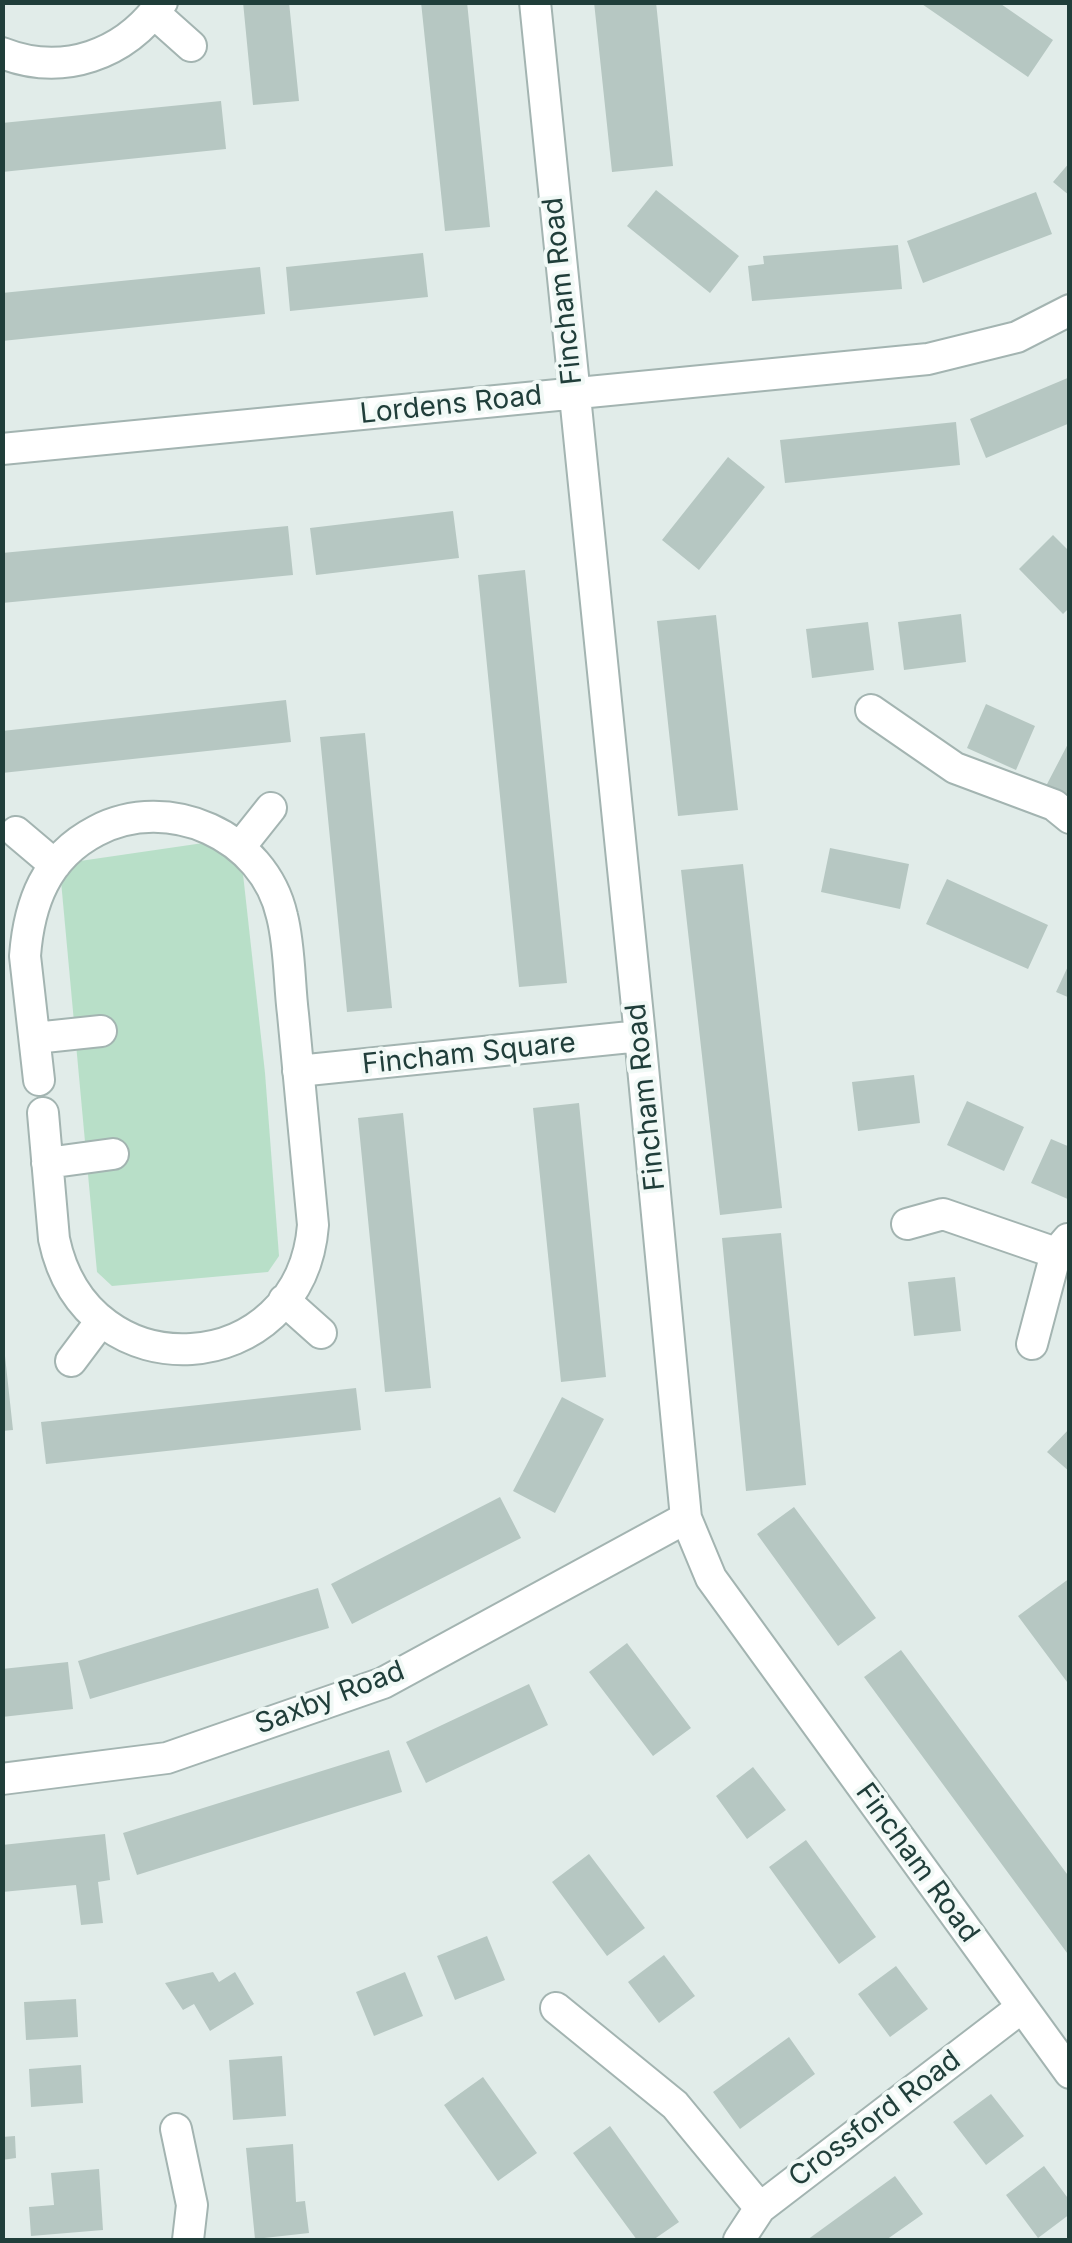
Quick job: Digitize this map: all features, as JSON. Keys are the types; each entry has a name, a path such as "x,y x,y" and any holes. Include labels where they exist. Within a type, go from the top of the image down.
{"street":[{"name":"Fincham Road","path":"535,2 686,1518 711,1578 1070,2073"},
{"path":"2,53 43,63 83,60 120,43 158,8 191,46"},
{"name":"Lordens Road","path":"2,449 928,358 1017,337 1070,310"},
{"path":"871,710 955,768 1054,805 1070,818"},
{"path":"240,847 271,808"},
{"path":"40,1080 26,937 34,901 66,853 114,822 136,817 180,818 221,834 240,847 266,877 282,916 313,1225 304,1268 284,1300 268,1317 232,1340 193,1350 153,1347 102,1321 73,1289 58,1258 43,1113"},
{"path":"16,832 55,866"},
{"path":"34,1038 101,1031"},
{"name":"Fincham Square","path":"298,1071 640,1036"},
{"path":"47,1162 113,1154"},
{"path":"907,1224 943,1214 1063,1245 1032,1344"},
{"path":"284,1300 321,1334"},
{"path":"71,1361 102,1321"},
{"name":"Saxby Road","path":"2,1779 167,1758 383,1684 686,1518"},
{"path":"556,2008 676,2105 760,2208"},
{"name":"Crossford Road","path":"740,2240 760,2208 1021,2008"},
{"path":"176,2130 192,2205 188,2240"}],"green space":[{"path":"217,841 242,865 265,1073 279,1256 268,1272 112,1286 97,1272 61,881 80,861"}],"building":[{"path":"243,2 289,2 299,101 253,105"},
{"path":"421,2 467,2 490,227 445,231"},
{"path":"594,2 656,2 673,166 612,172"},
{"path":"919,2 998,2 1053,40 1028,77"},
{"path":"221,101 226,149 2,172 2,123"},
{"path":"1070,162 1070,196 1053,182"},
{"path":"656,190 739,256 710,293 627,226"},
{"path":"1036,192 1052,234 923,283 907,241"},
{"path":"898,245 902,289 752,301 748,266 764,264 763,256"},
{"path":"423,253 428,297 290,311 286,267"},
{"path":"260,267 265,314 2,341 2,293"},
{"path":"1070,377 1070,423 986,458 970,419"},
{"path":"956,422 960,465 785,483 780,440"},
{"path":"728,457 765,487 699,570 662,540"},
{"path":"453,511 459,558 316,575 310,528"},
{"path":"288,526 293,575 2,603 2,553"},
{"path":"1053,535 1070,552 1070,607 1063,614 1019,569"},
{"path":"525,570 567,983 519,987 478,575"},
{"path":"961,614 966,662 904,670 898,622"},
{"path":"716,615 738,810 678,816 657,621"},
{"path":"868,622 874,670 812,678 806,629"},
{"path":"286,700 291,742 2,773 2,731"},
{"path":"986,704 1035,726 1016,770 967,748"},
{"path":"365,733 392,1008 347,1012 320,737"},
{"path":"1070,740 1070,798 1046,786"},
{"path":"830,848 909,864 900,909 821,892"},
{"path":"743,864 782,1208 720,1215 681,870"},
{"path":"947,879 1048,925 1028,969 926,924"},
{"path":"1070,962 1070,998 1056,992"},
{"path":"914,1075 920,1123 858,1131 852,1082"},
{"path":"967,1101 1024,1127 1004,1171 947,1145"},
{"path":"579,1103 606,1377 561,1382 533,1108"},
{"path":"403,1113 431,1388 385,1392 358,1118"},
{"path":"1051,1139 1070,1147 1070,1200 1031,1183"},
{"path":"781,1233 806,1485 746,1491 722,1238"},
{"path":"955,1277 961,1331 914,1336 908,1282"},
{"path":"2,1356 13,1430 2,1431"},
{"path":"356,1388 361,1430 46,1464 41,1422"},
{"path":"562,1397 604,1419 555,1513 513,1491"},
{"path":"1070,1428 1070,1472 1047,1452"},
{"path":"500,1497 521,1538 352,1624 331,1584"},
{"path":"794,1507 876,1618 838,1646 757,1534"},
{"path":"1070,1578 1070,1686 1018,1616"},
{"path":"318,1588 329,1628 90,1699 78,1661"},
{"path":"627,1643 691,1728 653,1756 589,1672"},
{"path":"901,1650 1070,1878 1070,1957 864,1677"},
{"path":"68,1662 73,1709 2,1717 2,1669"},
{"path":"529,1684 548,1725 426,1783 406,1742"},
{"path":"389,1750 402,1792 137,1875 123,1833"},
{"path":"753,1767 786,1810 747,1839 716,1796"},
{"path":"105,1834 110,1880 98,1882 103,1923 81,1925 76,1885 2,1892 2,1845"},
{"path":"806,1840 876,1937 839,1964 769,1867"},
{"path":"589,1854 645,1928 607,1956 552,1882"},
{"path":"487,1936 505,1980 455,2000 437,1956"},
{"path":"664,1955 695,1996 659,2023 628,1982"},
{"path":"896,1966 928,2009 890,2037 858,1994"},
{"path":"213,1972 219,1982 235,1972 254,2004 210,2031 194,2004 183,2010 165,1983"},
{"path":"405,1972 423,2016 374,2036 356,1992"},
{"path":"76,1999 78,2037 26,2040 24,2002"},
{"path":"789,2037 815,2074 740,2129 713,2092"},
{"path":"282,2056 286,2116 233,2120 229,2060"},
{"path":"81,2065 83,2103 31,2107 29,2069"},
{"path":"483,2077 537,2153 498,2181 444,2105"},
{"path":"991,2094 1024,2136 986,2165 953,2122"},
{"path":"610,2126 679,2222 653,2240 637,2240 573,2153"},
{"path":"15,2136 16,2158 2,2160 2,2137"},
{"path":"293,2144 296,2202 305,2201 309,2233 255,2239 246,2148"},
{"path":"1044,2166 1070,2201 1070,2214 1038,2238 1006,2195"},
{"path":"99,2169 103,2230 31,2236 29,2207 54,2205 51,2173"},
{"path":"895,2176 923,2214 886,2240 807,2240"}]}
